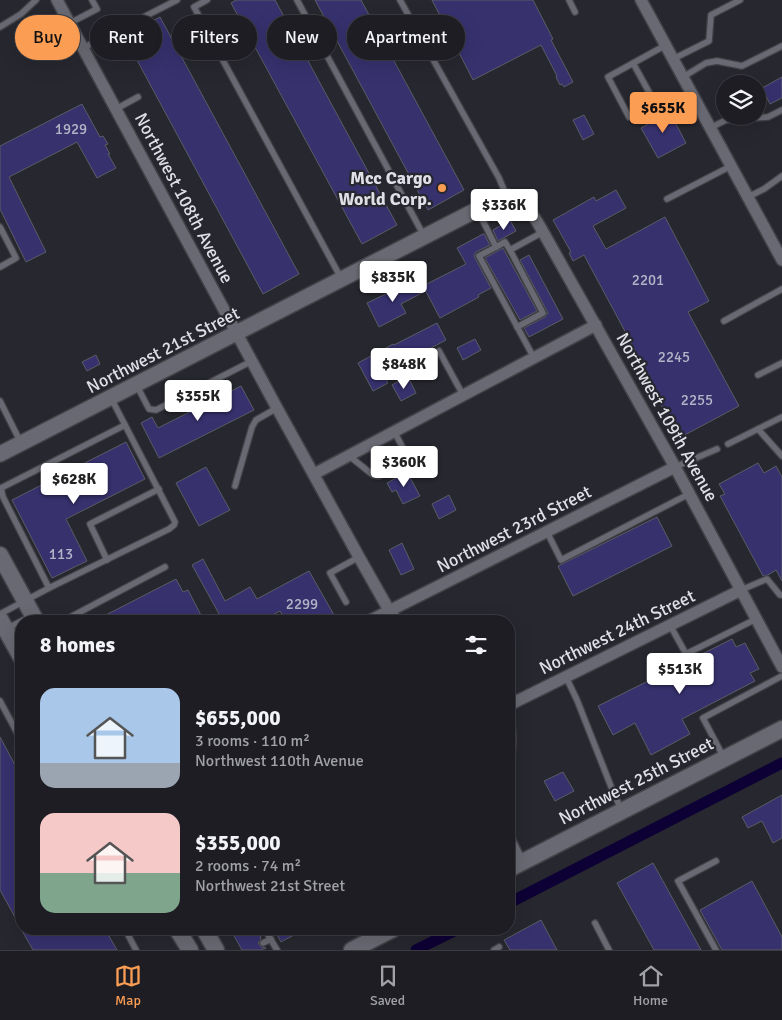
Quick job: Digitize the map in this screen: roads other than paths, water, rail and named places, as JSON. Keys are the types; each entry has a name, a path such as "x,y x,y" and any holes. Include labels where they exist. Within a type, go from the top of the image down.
{"main road":[{"path":"0,555 32,615"},
{"path":"1,623 15,646"},
{"name":"Northwest 25th Street","path":"515,866 782,729"},
{"path":"181,935 190,950"},
{"path":"207,935 216,950"},
{"path":"352,950 366,940 378,935"}],"street":[{"name":"Northwest 108th Avenue","path":"57,0 65,15"},
{"path":"641,0 782,260"},
{"name":"Northwest 108th Avenue","path":"80,42 277,408 392,615"},
{"name":"Northwest 21st Street","path":"0,454 495,200 507,197"},
{"name":"Northwest 109th Avenue","path":"507,197 524,204 532,212 690,494 782,667"},
{"path":"314,474 596,325"},
{"name":"Northwest 23rd Street","path":"395,615 547,532 675,467"},
{"name":"Northwest 24th Street","path":"515,702 741,590"}],"lane":[{"path":"0,27 21,14 36,0"},
{"path":"80,18 97,9 92,0"},
{"path":"83,48 177,0"},
{"path":"208,0 194,7 342,280"},
{"path":"297,0 424,238"},
{"path":"400,0 499,178 507,197"},
{"path":"569,0 575,12"},
{"path":"673,59 709,41 711,15 740,0"},
{"path":"633,63 655,103 629,117 608,77 633,63 666,45"},
{"path":"683,76 706,64 718,61 742,66 782,46"},
{"path":"116,108 138,96"},
{"path":"710,128 726,120 768,117 782,110"},
{"path":"667,199 731,166"},
{"path":"748,197 764,189 782,176"},
{"path":"477,210 496,247"},
{"path":"0,227 16,258 0,267"},
{"path":"510,250 543,232"},
{"path":"516,327 543,313 505,242 479,256 516,327 534,358"},
{"path":"724,321 782,289"},
{"path":"439,351 462,395"},
{"path":"136,384 148,409 156,410 252,361"},
{"path":"758,375 782,363"},
{"path":"1,623 25,600 108,560 174,525 175,522 159,489 111,397"},
{"path":"0,401 21,443"},
{"path":"235,486 252,427 256,420 277,408"},
{"path":"728,444 782,417"},
{"path":"49,588 3,497 1,487 125,425"},
{"path":"758,429 782,456"},
{"path":"348,455 373,475 379,476 408,458 394,431"},
{"path":"675,467 717,449"},
{"path":"108,560 90,524 159,489"},
{"path":"547,532 562,560 690,494"},
{"path":"346,602 330,573 359,557"},
{"path":"79,615 165,567"},
{"path":"741,590 766,578 781,596"},
{"path":"670,625 686,654 756,619"},
{"path":"1,623 15,621"},
{"path":"565,676 577,700 622,811"},
{"path":"724,758 703,718 782,676"},
{"path":"0,701 15,729"},
{"path":"716,861 678,881 716,950"},
{"path":"594,923 609,950"},
{"path":"128,935 136,950"},
{"path":"269,935 277,950"},
{"path":"264,943 271,939"}],"waterway":[{"path":"515,900 782,763"},
{"path":"416,950 446,935"}],"place":[{"name":"Mcc Cargo World Corp.","path":"442,188"}]}
